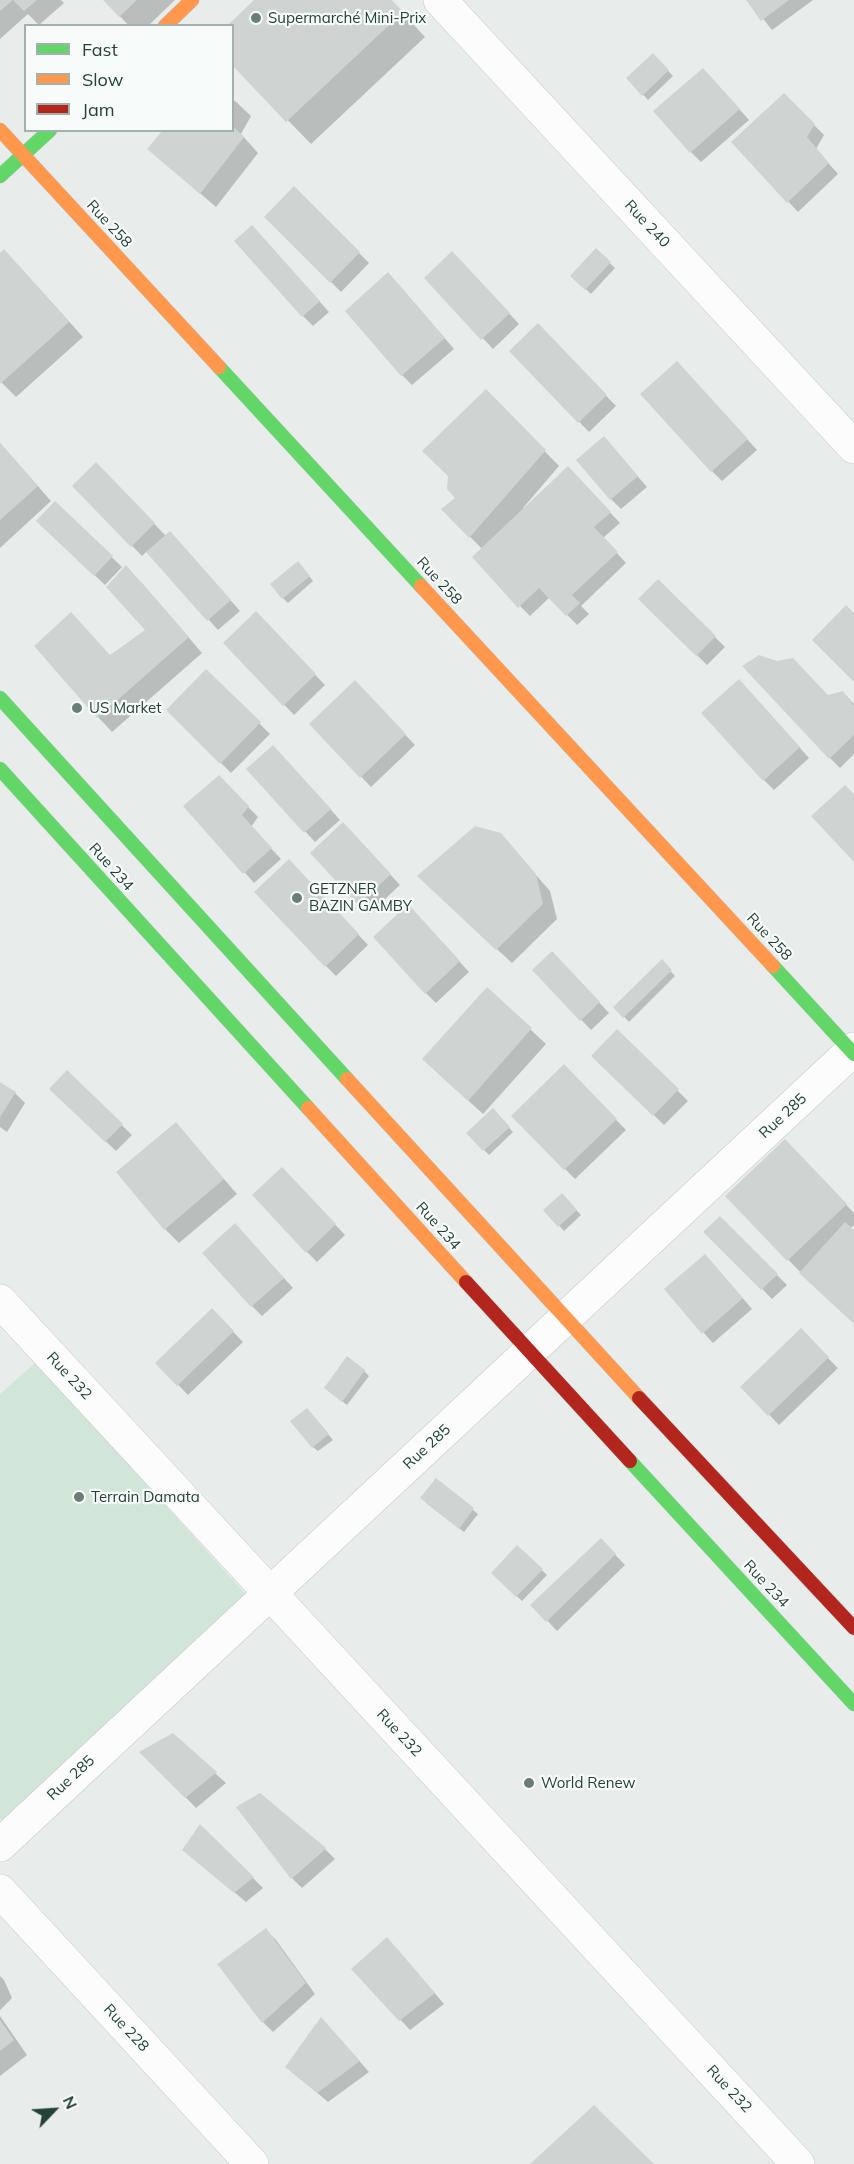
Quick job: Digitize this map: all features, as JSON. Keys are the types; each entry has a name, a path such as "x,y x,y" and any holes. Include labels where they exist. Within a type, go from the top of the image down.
{"main road":[{"path":"167,24 192,0"},
{"name":"Rue 258","path":"0,130 853,1052"},
{"path":"0,176 48,132"},
{"name":"Rue 234","path":"0,698 565,1318 854,1628"},
{"name":"Rue 234","path":"0,769 530,1352 854,1704"}],"street":[{"name":"Rue 240","path":"440,0 854,447"},
{"name":"Rue 285","path":"0,1845 853,1052"},
{"name":"Rue 232","path":"6,1321 270,1593 798,2164"},
{"name":"Rue 228","path":"0,1891 252,2164"}],"green space":[{"name":"Terrain Damata","path":"36,1362 250,1599 4,1822 0,1818 0,1394"}],"building":[{"path":"0,0 13,0 0,11"},
{"path":"13,0 37,0 24,11"},
{"path":"103,0 137,0 119,17"},
{"path":"254,0 392,0 403,12 286,122 234,67 234,24 229,24"},
{"path":"746,0 789,0 761,21"},
{"path":"653,53 669,70 642,96 626,78"},
{"path":"703,68 740,109 690,153 653,111"},
{"path":"784,93 815,124 807,137 829,163 787,203 731,142"},
{"path":"234,127 244,137 200,194 147,149 161,132 234,132"},
{"path":"294,186 360,252 330,283 264,217"},
{"path":"252,225 320,301 302,317 234,241"},
{"path":"596,248 611,262 585,290 570,276"},
{"path":"4,249 69,322 0,384 0,253"},
{"path":"452,251 510,313 481,340 424,278"},
{"path":"388,272 445,338 401,376 345,311"},
{"path":"538,323 607,395 578,423 509,351"},
{"path":"677,361 748,439 711,472 640,394"},
{"path":"486,389 546,450 469,538 441,509 455,498 447,489 448,476 422,451"},
{"path":"604,436 638,476 610,500 576,460"},
{"path":"0,443 38,486 0,520"},
{"path":"96,462 155,523 131,547 72,486"},
{"path":"568,466 611,512 594,527 618,552 572,595 580,603 566,616 539,588 518,608 472,557"},
{"path":"55,501 113,556 94,576 36,521"},
{"path":"170,531 231,600 207,621 146,552"},
{"path":"298,561 310,576 282,599 270,584"},
{"path":"126,565 189,637 97,718 34,646 71,612 110,655 145,630 106,587"},
{"path":"658,579 716,636 696,656 638,599"},
{"path":"846,605 854,613 854,682 812,640"},
{"path":"256,611 316,674 283,706 223,643"},
{"path":"759,655 777,661 793,658 828,695 843,691 854,706 854,735 829,759 742,666"},
{"path":"206,669 261,722 220,764 166,710"},
{"path":"739,679 800,747 763,781 701,713"},
{"path":"355,680 406,734 360,778 309,724"},
{"path":"273,745 331,809 304,833 246,769"},
{"path":"219,775 249,806 242,815 272,848 243,874 183,806"},
{"path":"845,785 854,794 854,862 811,816"},
{"path":"343,822 391,874 358,905 310,853"},
{"path":"475,826 501,833 536,874 543,904 496,950 417,876"},
{"path":"289,859 359,934 325,967 254,892"},
{"path":"408,904 460,961 425,994 373,937"},
{"path":"552,951 600,1002 580,1021 532,970"},
{"path":"662,959 672,970 623,1018 613,1007"},
{"path":"487,987 532,1028 468,1101 422,1059"},
{"path":"617,1029 679,1089 653,1116 591,1056"},
{"path":"564,1064 617,1119 564,1170 511,1116"},
{"path":"67,1070 123,1124 105,1142 49,1089"},
{"path":"0,1082 16,1092 0,1117"},
{"path":"493,1108 510,1127 483,1151 466,1133"},
{"path":"176,1122 224,1179 164,1230 116,1172"},
{"path":"785,1139 847,1204 787,1261 725,1196"},
{"path":"282,1167 336,1224 306,1253 252,1195"},
{"path":"562,1193 577,1210 558,1227 543,1210"},
{"path":"720,1216 778,1274 761,1290 703,1232"},
{"path":"845,1222 854,1230 854,1324 799,1273"},
{"path":"235,1223 284,1278 251,1307 202,1253"},
{"path":"705,1254 743,1298 702,1334 664,1289"},
{"path":"212,1308 234,1331 177,1386 155,1363"},
{"path":"801,1328 829,1357 768,1416 740,1387"},
{"path":"347,1356 365,1370 342,1402 324,1388"},
{"path":"307,1408 329,1434 312,1448 290,1421"},
{"path":"436,1478 474,1508 459,1529 420,1498"},
{"path":"601,1538 616,1554 546,1622 530,1605"},
{"path":"517,1545 543,1569 516,1597 491,1573"},
{"path":"173,1733 217,1772 185,1798 139,1752"},
{"path":"260,1793 326,1848 291,1879 236,1807"},
{"path":"200,1824 254,1877 234,1893 182,1850"},
{"path":"266,1928 306,1983 262,2023 217,1964"},
{"path":"387,1937 435,1993 399,2021 351,1969"},
{"path":"321,2017 360,2061 317,2093 285,2067"},
{"path":"0,2020 14,2040 0,2051"},
{"path":"594,2105 654,2164 530,2164"}],"traffic: fast":[{"path":"0,176 48,132"},
{"path":"219,367 421,586"},
{"path":"0,698 347,1079"},
{"path":"0,769 308,1108"},
{"path":"773,966 854,1054"},
{"path":"630,1461 854,1704"}],"traffic: slow":[{"path":"167,24 192,0"},
{"path":"0,130 219,367"},
{"path":"421,586 773,966"},
{"path":"347,1079 639,1398"},
{"path":"308,1108 466,1282"}],"traffic: jam":[{"path":"466,1282 630,1461"},
{"path":"639,1398 854,1628"}],"place":[{"name":"Supermarché Mini-Prix","path":"256,18"},
{"name":"US Market","path":"77,708"},
{"name":"GETZNER BAZIN GAMBY","path":"297,898"},
{"name":"Terrain Damata","path":"79,1497"},
{"name":"World Renew","path":"529,1783"}]}
